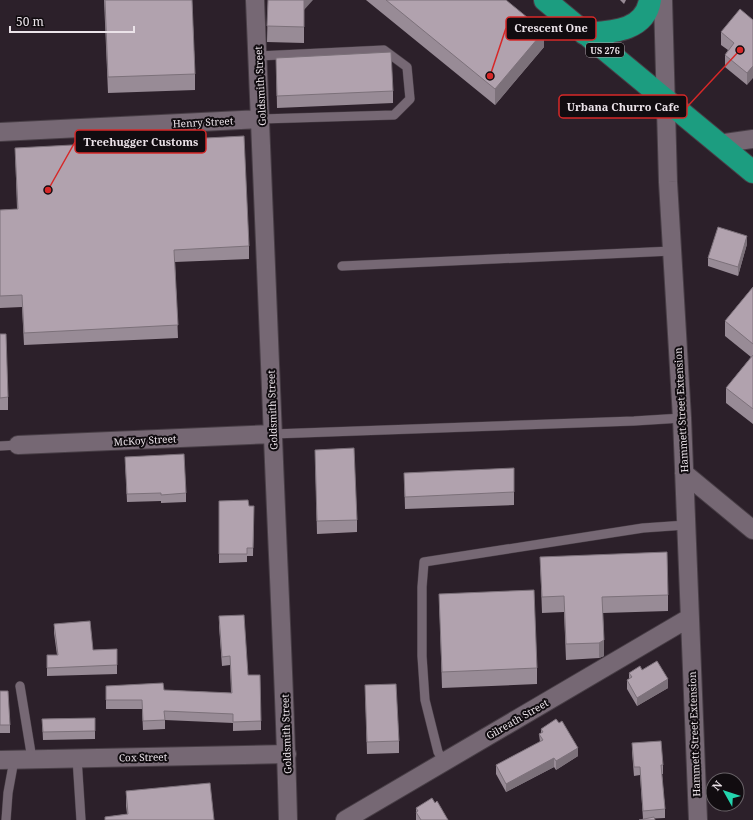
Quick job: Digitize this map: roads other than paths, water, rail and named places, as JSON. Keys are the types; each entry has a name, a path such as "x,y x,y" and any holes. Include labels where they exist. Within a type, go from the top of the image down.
{"highway":[{"name":"US 276","path":"545,0 665,101 753,172"},
{"path":"585,34 614,32 628,27 642,19 650,0"}],"street":[{"name":"Goldsmith Street","path":"256,0 272,434 287,754 288,820"},
{"name":"Hammett Street Extension","path":"663,0 665,101 682,418 698,820"},
{"name":"Henry Street","path":"0,132 261,119"},
{"path":"718,144 753,140"},
{"name":"McKoy Street","path":"18,445 272,434"},
{"path":"684,473 753,530"},
{"name":"Gilreath Street","path":"346,820 689,618"},
{"name":"Cox Street","path":"7,760 287,754"}],"lane":[{"path":"258,56 384,50 407,67 410,99 394,115 261,119"},
{"path":"342,266 672,251"},
{"path":"272,434 682,418"},
{"path":"0,446 18,445"},
{"path":"444,762 438,752 425,700 422,656 422,595 424,562 642,528 686,525"},
{"path":"20,686 32,759"},
{"path":"76,758 82,820"},
{"path":"6,820 8,793 7,760"}],"place":[{"name":"Urbana Churro Cafe","path":"740,50"},
{"name":"Crescent One","path":"490,76"},
{"name":"Treehugger Customs","path":"48,190"}]}
